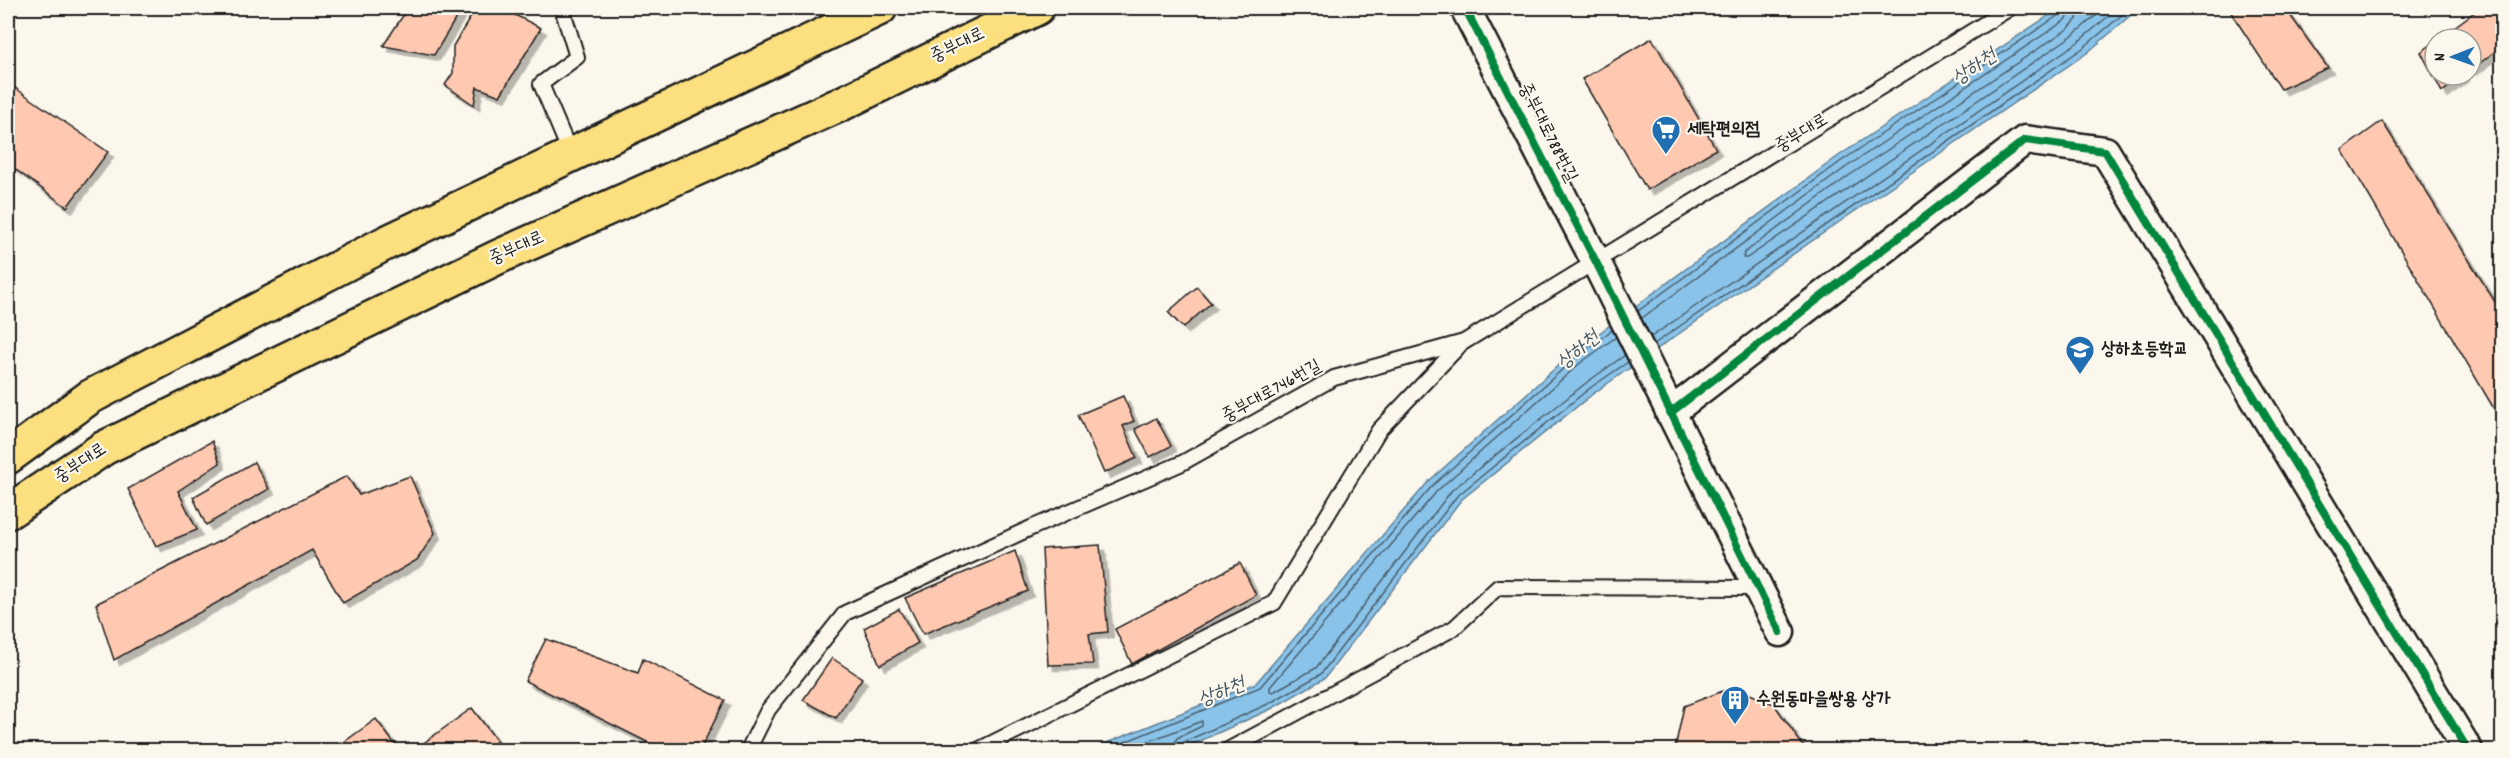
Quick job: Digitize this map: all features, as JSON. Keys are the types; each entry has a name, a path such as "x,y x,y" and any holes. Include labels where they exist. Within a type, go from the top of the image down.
{"main road":[{"path":"8,457 90,398 387,243 571,155 847,15 880,8"},
{"name":"중부대로","path":"8,512 104,448 498,257 839,105 1037,8"}],"street":[{"name":"중부대로788번길","path":"1465,8 1670,413"},
{"path":"1780,632 1670,413 2025,140 2105,151 2468,750"}],"lane":[{"path":"562,8 577,57 540,84 571,155"},
{"name":"중부대로","path":"1598,267 2010,8"},
{"name":"중부대로746번길","path":"748,750 768,710 845,613 1031,528 1182,463 1334,378 1464,342 1598,267"},
{"path":"978,750 1274,603 1379,430 1464,342"},
{"path":"1228,750 1454,628 1498,587 1758,588"}],"water":[{"name":"상하천","path":"2060,8 2139,8 2087,53 1594,393 1461,500 1325,678 1271,709 1180,750 1089,750 1256,683 1429,481 1571,354 1837,157"}],"building":[{"path":"408,8 462,8 434,55 383,46"},
{"path":"476,8 501,8 541,28 500,96 477,87 474,105 445,85 453,73 453,46"},
{"path":"2228,8 2285,8 2328,68 2281,89"},
{"path":"2480,8 2502,8 2502,46 2483,61 2483,27 2454,27"},
{"path":"1652,38 1716,149 1647,190 1582,79"},
{"path":"8,83 108,152 67,207 8,164"},
{"path":"2439,87 2448,87 2442,92"},
{"path":"2382,121 2502,313 2502,411 2497,414 2342,150"},
{"path":"1197,287 1211,303 1183,328 1168,312"},
{"path":"1123,396 1134,421 1123,426 1137,458 1104,473 1078,415"},
{"path":"1156,418 1171,446 1150,457 1135,429"},
{"path":"212,441 220,463 178,491 197,530 156,546 128,489"},
{"path":"254,462 269,489 206,525 193,497"},
{"path":"347,476 359,495 410,476 435,533 417,560 343,603 312,550 114,660 96,604"},
{"path":"1100,545 1108,632 1089,634 1093,664 1048,665 1042,549"},
{"path":"1015,551 1028,591 923,634 905,598"},
{"path":"1240,563 1256,595 1132,664 1115,629"},
{"path":"899,609 918,643 880,665 864,628"},
{"path":"546,639 638,673 643,659 725,700 700,750 663,750 525,681"},
{"path":"832,658 862,678 836,718 803,700"},
{"name":"수원동마을쌍용 상가","path":"1733,687 1774,704 1806,750 1741,750 1738,745 1675,748 1684,706"},
{"path":"472,708 497,741 484,750 414,750"},
{"path":"376,719 399,750 333,750"},
{"path":"1582,744 1584,750 1556,750"}],"cycle path":[{"path":"1465,8 1595,260 1780,632"},
{"path":"1670,413 2025,140 2105,151 2468,750"}],"place":[{"name":"세탁편의점","path":"1666,156"},
{"name":"상하초등학교","path":"2080,376"},
{"name":"수원동마을쌍용 상가","path":"1735,726"}]}
